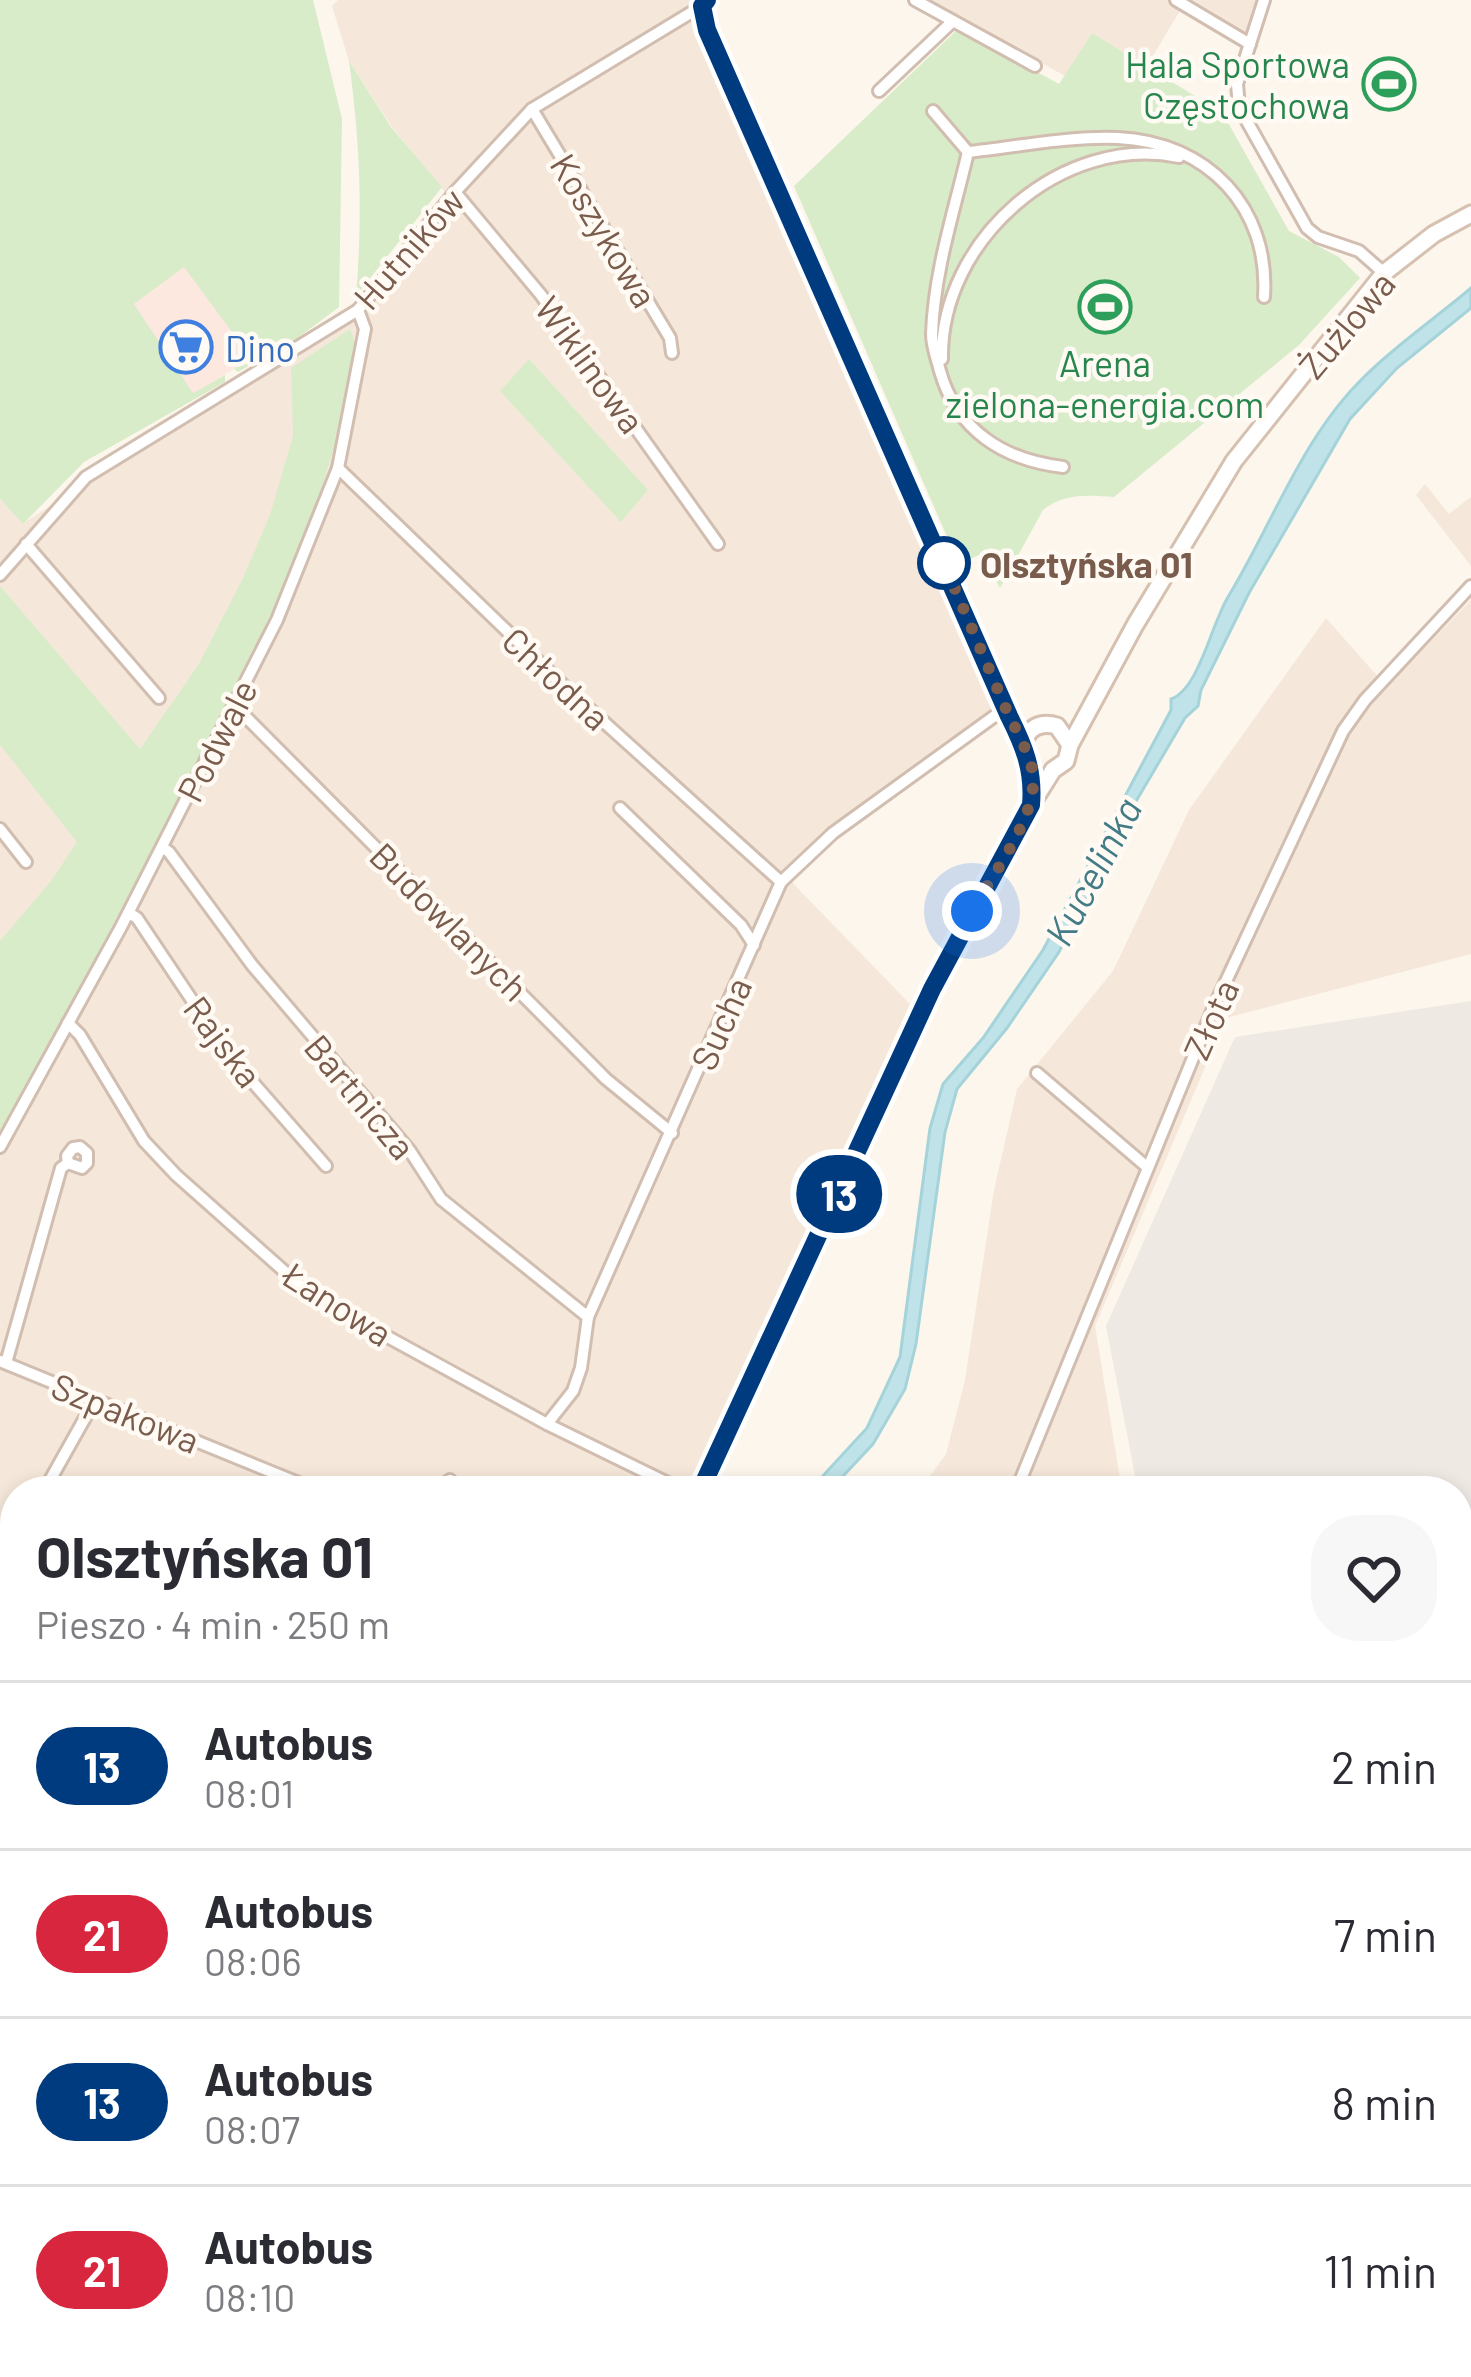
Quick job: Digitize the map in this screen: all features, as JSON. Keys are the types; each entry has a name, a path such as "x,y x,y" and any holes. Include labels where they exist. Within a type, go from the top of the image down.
{"street":[{"path":"915,0 1035,66"},
{"path":"1176,0 1250,44"},
{"path":"1264,0 1237,84 1239,107 1297,216 1318,237 1359,251 1384,273"},
{"path":"704,3 707,30 1007,706 1029,734"},
{"name":"Hutników","path":"0,575 60,503 98,468 358,310 455,192 532,109 704,3"},
{"path":"879,91 953,21"},
{"name":"Koszykowa","path":"532,109 670,338 671,353"},
{"path":"933,112 968,152"},
{"path":"968,152 1116,138 1159,143 1194,160 1236,194 1254,222 1266,274 1264,297"},
{"path":"968,152 936,288 932,340 943,379 968,422 991,445 1024,461 1063,467"},
{"path":"943,379 945,321 958,276 986,236 1027,197 1067,169 1103,156 1155,152 1194,160"},
{"name":"Wiklinowa","path":"455,192 541,295 718,544"},
{"name":"Żużlowa","path":"1070,746 1234,461 1384,273 1433,234 1471,214"},
{"name":"Podwale","path":"0,1147 129,913 277,620 338,469 365,329 358,310"},
{"name":"Chłodna","path":"338,469 564,686 782,882"},
{"path":"26,544 159,698"},
{"name":"Złota","path":"1022,1476 1213,1009 1343,731 1365,700 1471,586"},
{"name":"Żużlowa","path":"1057,726 1092,703"},
{"name":"Budowlanych","path":"233,704 606,1079 672,1133"},
{"name":"Sucha","path":"547,1424 573,1391 588,1317 782,882 833,833 1007,706"},
{"path":"707,1476 932,989 1031,805 1066,760 1070,746 1057,726 1029,734"},
{"path":"1029,734 1023,753 1031,766 1031,805"},
{"path":"1031,766 1054,770"},
{"path":"620,808 741,926 754,945"},
{"path":"0,829 26,862"},
{"name":"Bartnicza","path":"162,847 252,965 410,1151 441,1199 588,1317"},
{"name":"Rajska","path":"129,913 137,918 228,1054 326,1166"},
{"name":"Łanowa","path":"68,1023 144,1141 311,1295 547,1424 653,1476"},
{"path":"1037,1073 1147,1167"},
{"path":"3,1362 61,1168 68,1163"},
{"name":"Szpakowa","path":"3,1362 282,1476"},
{"path":"52,1476 95,1400"}],"shaded area":[{"path":"338,0 691,0 695,34 993,703 781,871 910,1004 699,1476 0,1476 0,499 23,523 373,304 452,201 392,127 349,61 332,6"},
{"path":"928,0 1260,0 1244,36 1185,2 1147,66 1092,34 1065,76"},
{"path":"185,266 252,358 193,394 134,304"},
{"path":"1425,484 1449,514 1471,497 1471,566 1416,495"},
{"path":"1471,600 1471,954 1226,1018 1095,1326 1120,1476 930,1476 946,1454 965,1380 994,1190 1017,1089 1113,971 1189,810 1326,618 1387,687"},
{"path":"1471,1001 1471,1476 1135,1476 1106,1326 1235,1037"}],"green space":[{"path":"0,0 313,0 342,119 339,307 238,372 234,369 251,358 184,267 134,304 193,393 225,375 225,382 84,462 23,524 0,499"},
{"path":"958,29 1059,84 1092,33 1213,107 1226,119 1289,231 1339,257 1360,278 1299,345 1114,497 1068,498 1043,510 1000,588 981,554 959,564 794,186"},
{"path":"349,61 391,127 442,187 356,296 359,178"},
{"path":"350,329 355,348 352,378 333,452 288,577 184,789 0,1136 0,941 77,842 0,745 0,586 140,749 199,664 270,515 293,436 291,368"},
{"path":"529,359 648,490 621,522 500,391"}],"water":[{"name":"Kucelinka","path":"1471,288 1471,308 1397,368 1350,419 1249,593 1201,690 1198,706 1185,718 1125,820 1059,952 1007,1028 957,1089 945,1132 916,1344 905,1389 873,1444 843,1476 823,1476 867,1428 900,1357 930,1128 943,1084 983,1038 1043,950 1171,710 1171,699 1197,670 1222,609 1289,482 1342,401 1377,365"}],"bus line":[{"name":"13","path":"707,0 702,6 707,30 1009,716 1024,740 1023,753 1033,780 1031,805 932,989 707,1476"}],"place":[{"name":"Hala Sportowa Częstochowa","path":"1389,84"},
{"name":"Arena zielona-energia.com","path":"1105,307"},
{"name":"Dino","path":"186,347"},
{"name":"Olsztyńska 01","path":"944,563"}],"route":[{"path":"944,563 941,556 1009,716 1024,740 1023,753 1033,772 1031,805 972,911"}]}
